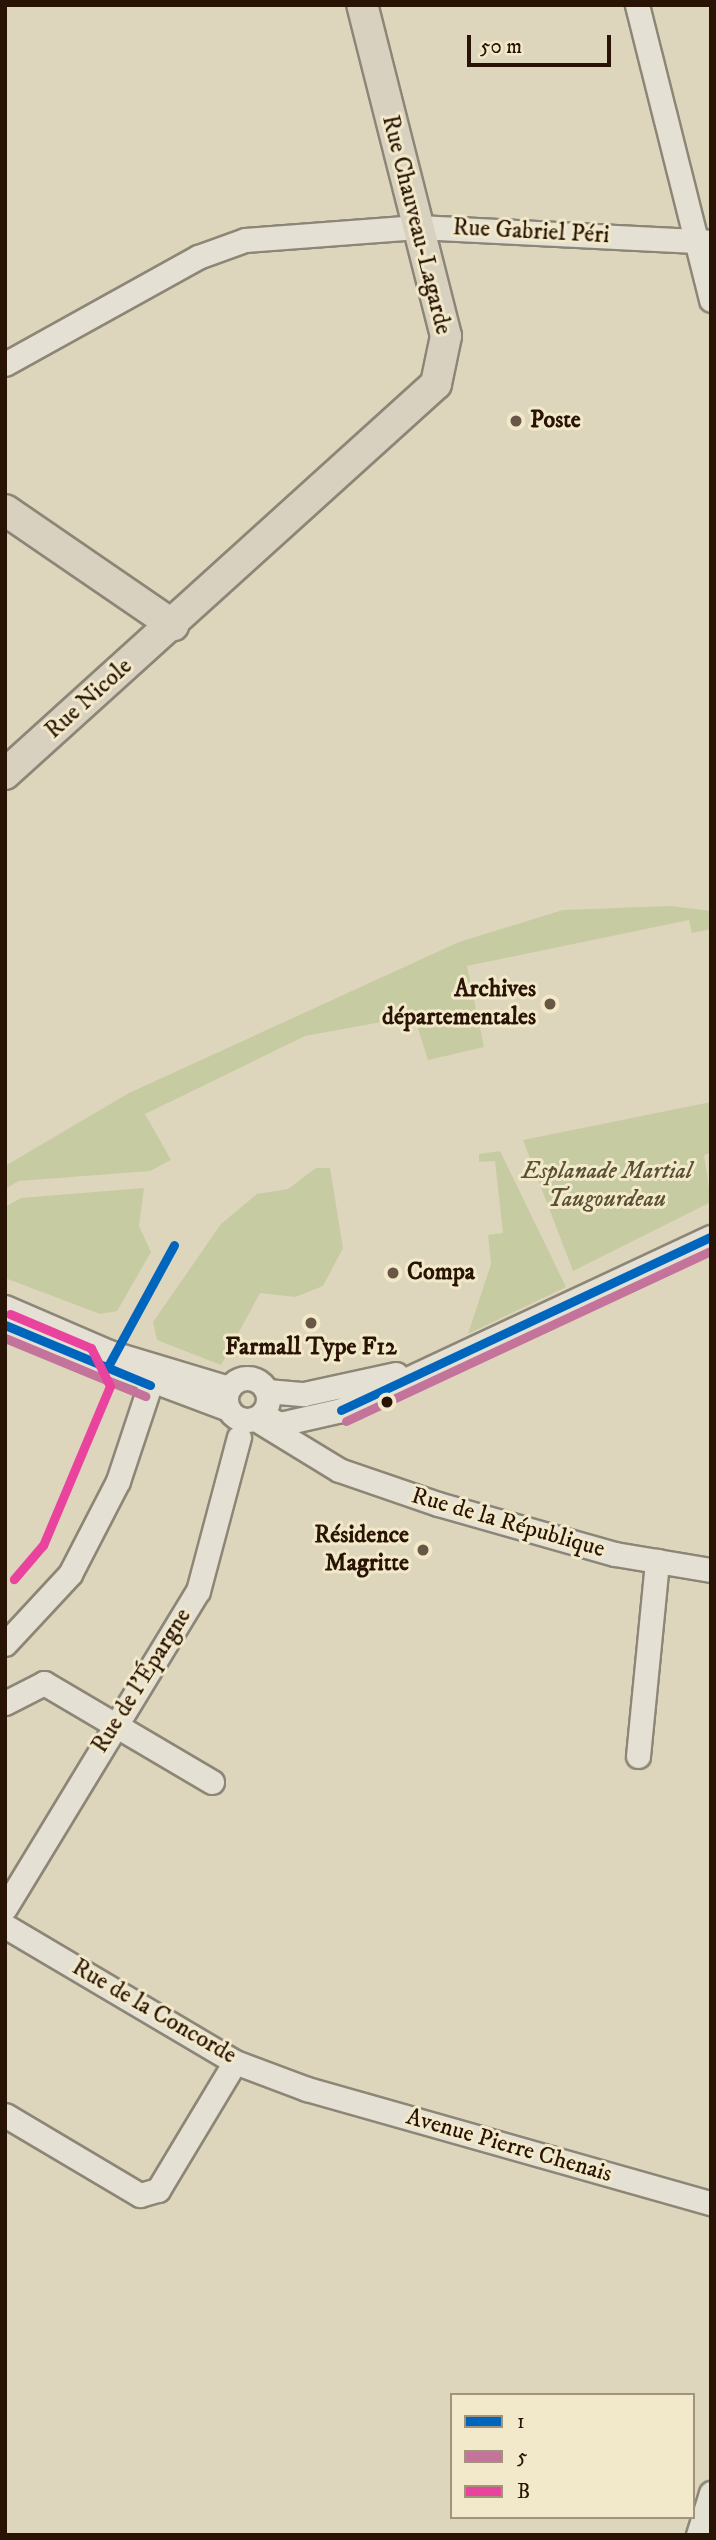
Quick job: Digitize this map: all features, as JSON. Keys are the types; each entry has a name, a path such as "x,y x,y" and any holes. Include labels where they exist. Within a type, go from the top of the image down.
{"main road":[{"name":"Rue Chauveau-Lagarde","path":"173,625 436,384 446,336 362,5"},
{"path":"5,510 173,625"},
{"name":"Rue Nicole","path":"5,774 173,625"}],"street":[{"path":"637,5 705,241 711,300"},
{"name":"Rue Gabriel Péri","path":"5,364 198,257 245,240 418,227 705,241"},
{"path":"5,1325 150,1385 242,1415 280,1424 341,1410 711,1237"},
{"path":"5,1307 109,1352 242,1415"},
{"path":"242,1415 248,1377 267,1391 304,1394 430,1368"},
{"path":"5,1644 69,1574 118,1481 150,1385"},
{"name":"Rue de l'Épargne","path":"5,1908 114,1724 198,1591 242,1415 267,1391"},
{"name":"Rue de la République","path":"242,1415 339,1470 438,1504 657,1561 711,1570"},
{"path":"638,1756 657,1561"},
{"path":"5,1703 44,1684 212,1782"},
{"name":"Rue de la Concorde","path":"5,1926 235,2062 307,2089"},
{"path":"5,2115 140,2195 158,2190 235,2062"},
{"name":"Avenue Pierre Chenais","path":"307,2089 711,2203"},
{"path":"698,2535 711,2493"}],"green space":[{"path":"671,906 711,911 711,929 692,933 689,920 467,966 484,1047 428,1060 414,1016 305,1036 145,1114 171,1160 150,1171 19,1181 5,1189 5,1166 129,1093 459,942 563,910"},
{"name":"Esplanade Martial Taugourdeau","path":"711,1102 711,1153 704,1155 711,1202 573,1271 523,1140"},
{"path":"500,1151 566,1287 468,1334 491,1264 488,1235 503,1233 495,1161 479,1162 479,1154"},
{"path":"316,1168 330,1168 343,1248 323,1286 295,1297 260,1293 221,1365 157,1340 153,1322 221,1224 257,1194 288,1189"},
{"path":"144,1188 139,1226 151,1252 117,1311 100,1314 5,1278 5,1207 21,1198"}],"transit line":[{"name":"1","path":"341,1410 711,1237"},
{"name":"1","path":"107,1368 174,1245"},
{"name":"5","path":"346,1421 711,1251"},
{"name":"B","path":"10,1314 91,1348 110,1386 43,1545 14,1579"},
{"name":"1","path":"5,1325 150,1385"},
{"name":"5","path":"5,1338 145,1396"}],"place":[{"name":"Poste","path":"516,421"},
{"name":"Archives départementales","path":"550,1004"},
{"name":"Compa","path":"393,1273"},
{"name":"Farmall Type F12","path":"311,1323"},
{"name":"Résidence Magritte","path":"423,1550"}]}
